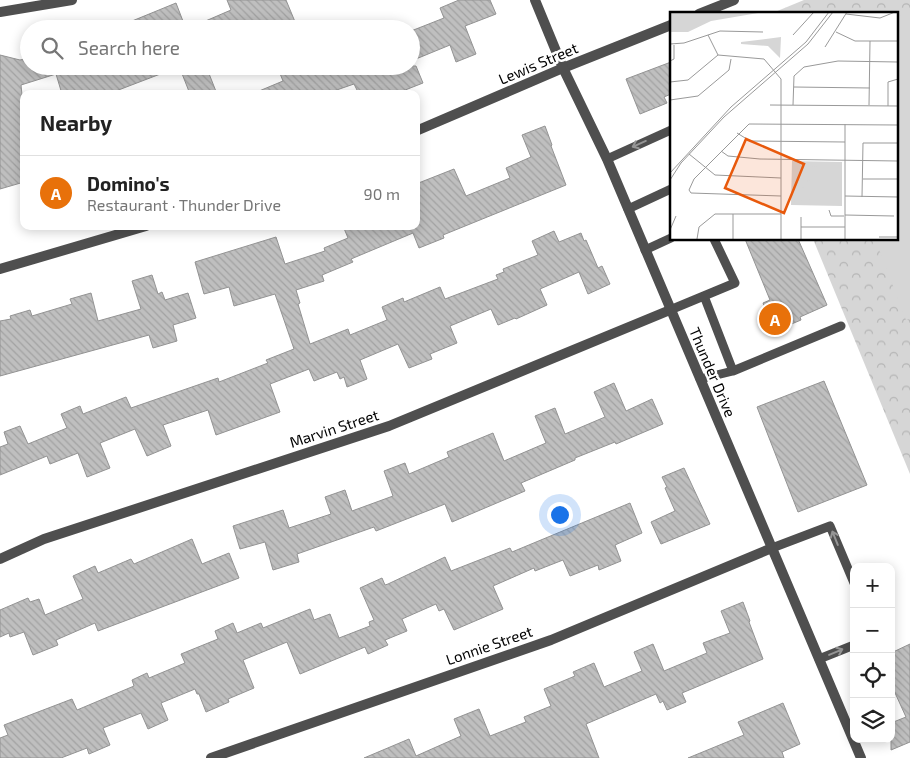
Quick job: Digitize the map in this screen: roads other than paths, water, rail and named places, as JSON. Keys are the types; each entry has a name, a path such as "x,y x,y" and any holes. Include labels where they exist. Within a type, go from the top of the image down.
{"street":[{"path":"0,12 72,0"},
{"name":"Thunder Drive","path":"535,0 563,68 628,209 861,758"},
{"path":"704,12 734,0"},
{"name":"Lewis Street","path":"420,128 670,25"},
{"path":"0,269 132,230"},
{"name":"Marvin Street","path":"0,558 44,539 389,426 670,310"},
{"name":"Lonnie Street","path":"211,758 551,640 772,548"}],"lane":[{"path":"606,159 670,130"},
{"path":"628,209 670,189"},
{"path":"645,250 670,238"},
{"path":"670,310 735,283 714,240"},
{"path":"704,296 733,371"},
{"path":"700,379 733,371 842,326"},
{"path":"772,548 830,526 850,574"},
{"path":"819,659 850,646"}],"place":[{"name":"Domino's","path":"775,319"}]}
